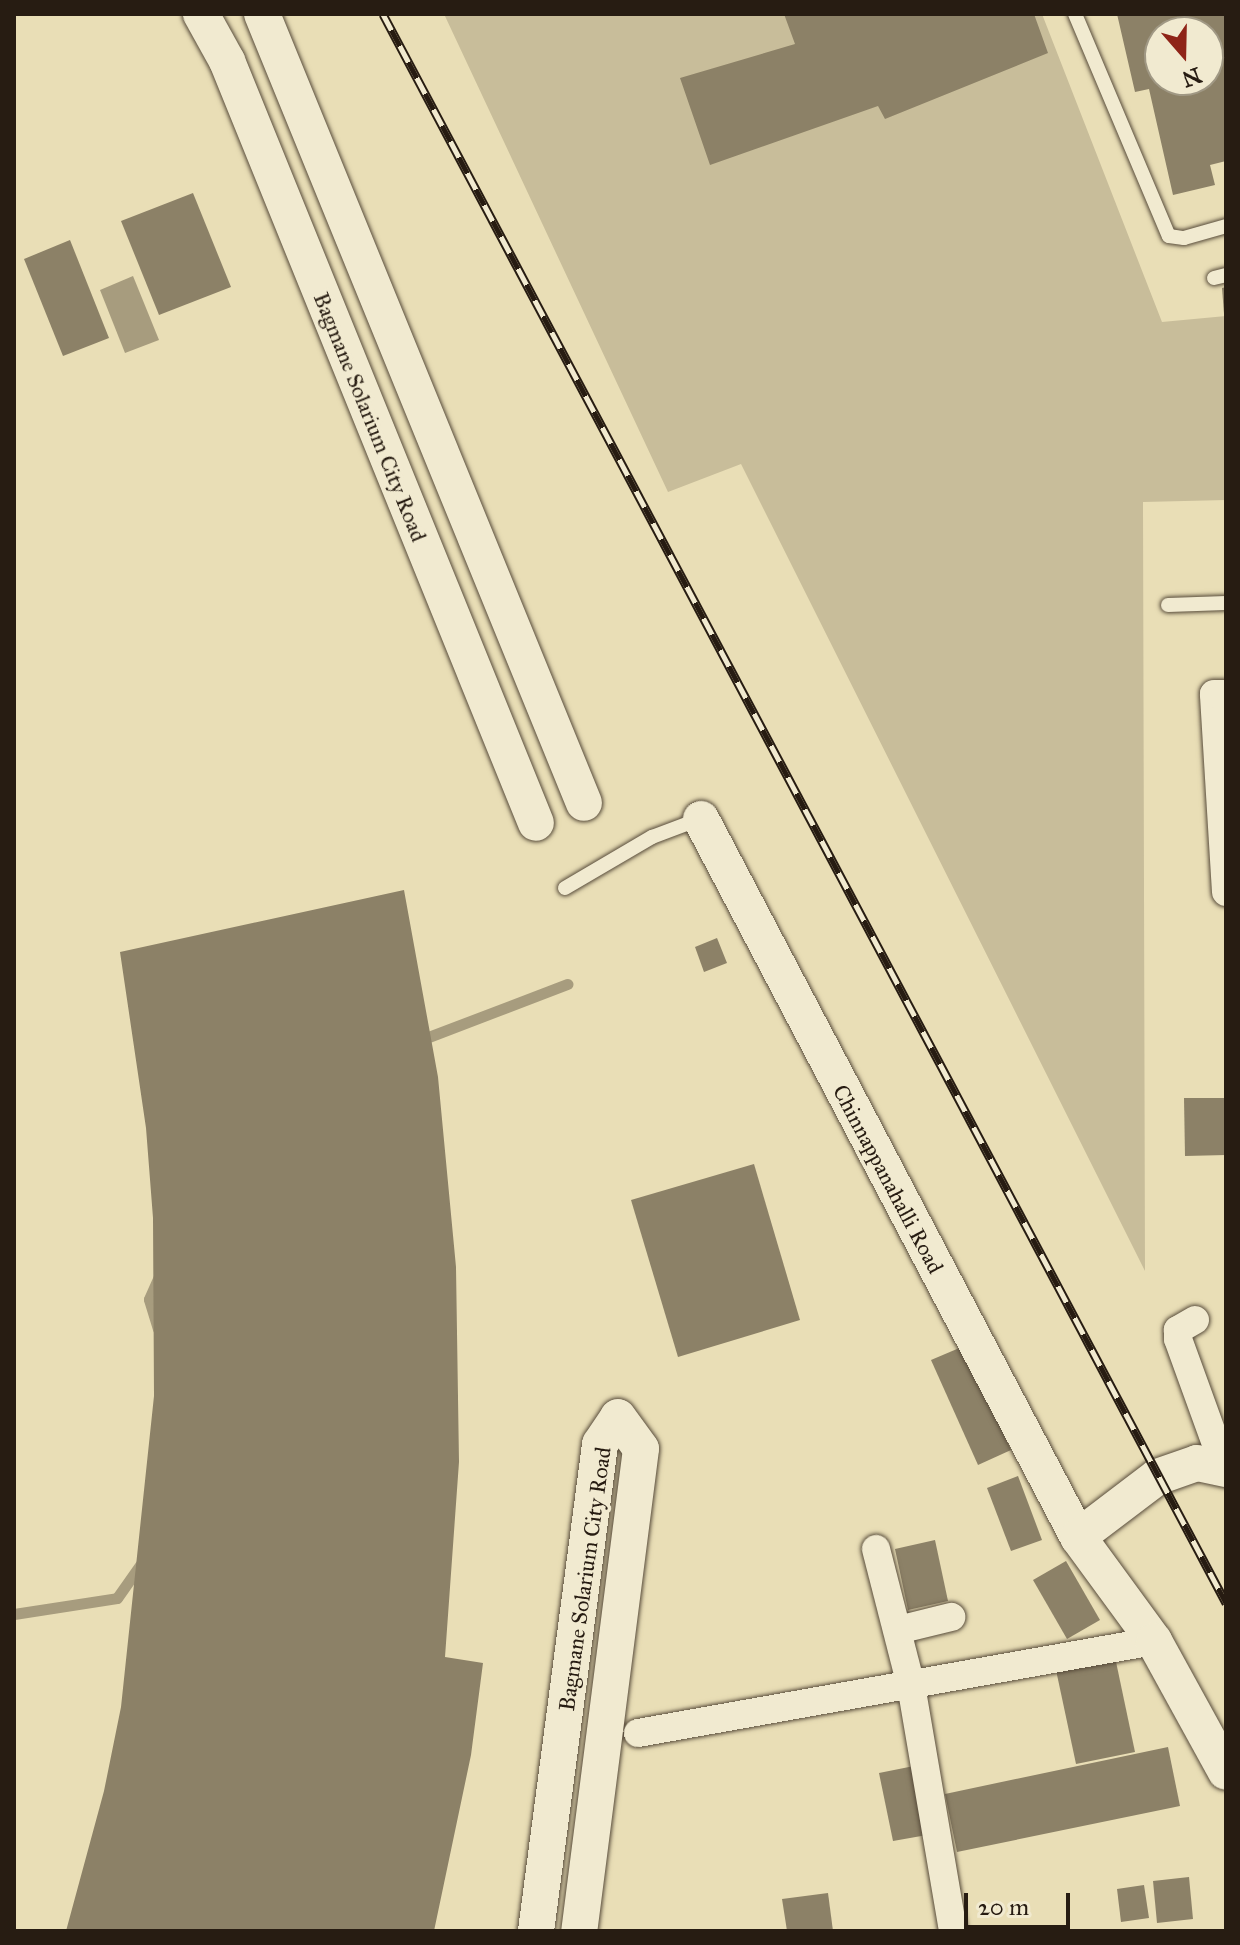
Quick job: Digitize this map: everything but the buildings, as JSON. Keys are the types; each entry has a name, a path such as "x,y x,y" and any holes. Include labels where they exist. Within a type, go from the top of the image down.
{"street":[{"name":"Bagmane Solarium City Road","path":"201,14 227,61 536,823"},
{"path":"262,14 584,803"},
{"path":"1226,694 1214,694 1226,892"},
{"name":"Chinnappanahalli Road","path":"701,819 1078,1537 1154,1641 1226,1772"},
{"path":"1195,1320 1178,1330 1178,1339 1226,1469"},
{"name":"Bagmane Solarium City Road","path":"536,1931 600,1444 618,1417 641,1449 579,1931"},
{"path":"1078,1537 1157,1477 1197,1463 1226,1469"},
{"path":"876,1549 911,1685 953,1931"},
{"path":"898,1630 951,1617"},
{"path":"638,1733 1154,1641"}],"lane":[{"path":"1075,14 1169,236 1184,238 1226,226"},
{"path":"1168,605 1226,603"},
{"path":"565,888 652,837 701,819"}],"shaded area":[{"path":"444,14 1042,14 1162,322 1226,316 1226,500 1143,502 1145,1271 741,464 668,492"},
{"path":"133,276 159,340 125,353 100,290"}],"waterway":[{"path":"418,1041 567,984"},
{"path":"158,1329 149,1299 159,1277"},
{"path":"14,1614 117,1598 143,1561"}],"railway":[{"path":"383,14 1226,1603"}]}
